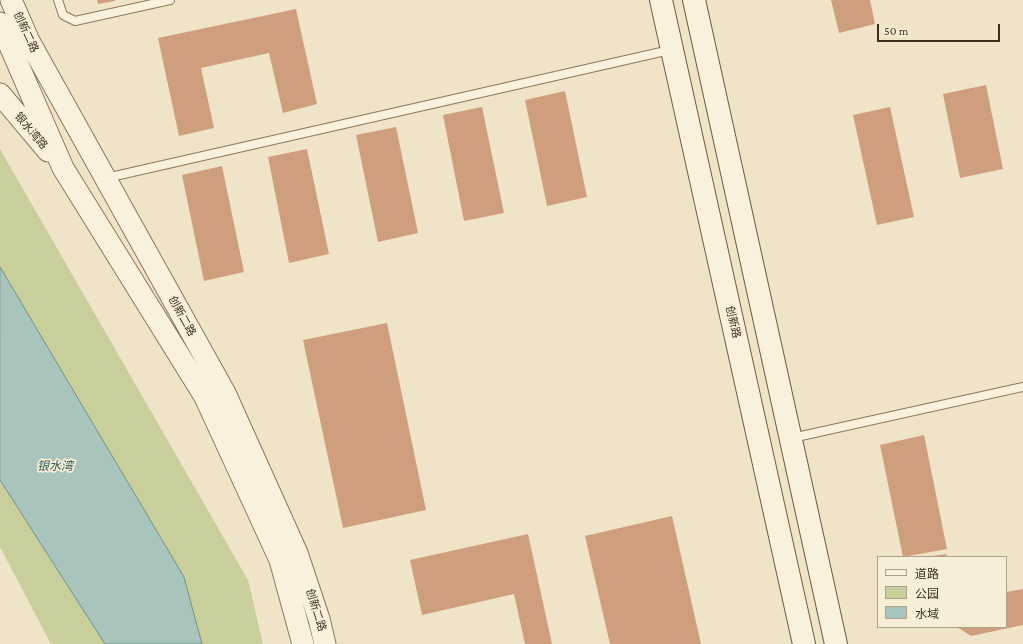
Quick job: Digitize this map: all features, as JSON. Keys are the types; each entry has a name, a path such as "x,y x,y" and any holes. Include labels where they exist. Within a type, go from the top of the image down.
{"main road":[{"name":"创新路","path":"662,0 804,644"},
{"path":"694,0 792,438 836,644"}],"street":[{"name":"创新二路","path":"11,0 29,40 225,393 297,553 319,619 325,644"},
{"name":"创新二路","path":"0,23 63,168 205,397 280,560 302,644"},
{"name":"银水湾路","path":"0,94 63,168"}],"lane":[{"path":"58,0 63,15 74,21 170,0"},
{"path":"106,179 672,49"},
{"path":"792,438 1023,387"}],"green space":[{"path":"0,149 248,580 263,644 51,644 0,547"}],"water":[{"name":"银水湾","path":"0,267 184,577 202,644 105,644 0,480"}],"building":[{"path":"97,0 115,0 115,1 98,4"},
{"path":"831,0 870,0 875,24 839,33"},
{"path":"296,9 317,104 283,113 269,53 201,68 214,128 179,136 158,38"},
{"path":"986,85 1003,169 960,178 943,94"},
{"path":"565,91 587,197 547,206 525,100"},
{"path":"482,107 504,213 464,221 443,115"},
{"path":"890,107 914,217 877,225 853,115"},
{"path":"396,127 418,233 378,242 356,135"},
{"path":"307,149 329,254 289,263 268,157"},
{"path":"222,166 244,272 204,281 182,175"},
{"path":"387,323 426,510 343,528 303,340"},
{"path":"924,435 947,549 903,556 880,445"},
{"path":"672,516 701,644 610,644 585,536"},
{"path":"528,534 552,644 525,644 514,594 422,615 410,560"},
{"path":"946,554 947,556 932,556"},
{"path":"1023,589 1023,625 971,636 959,628 1007,628 1007,592"}]}
